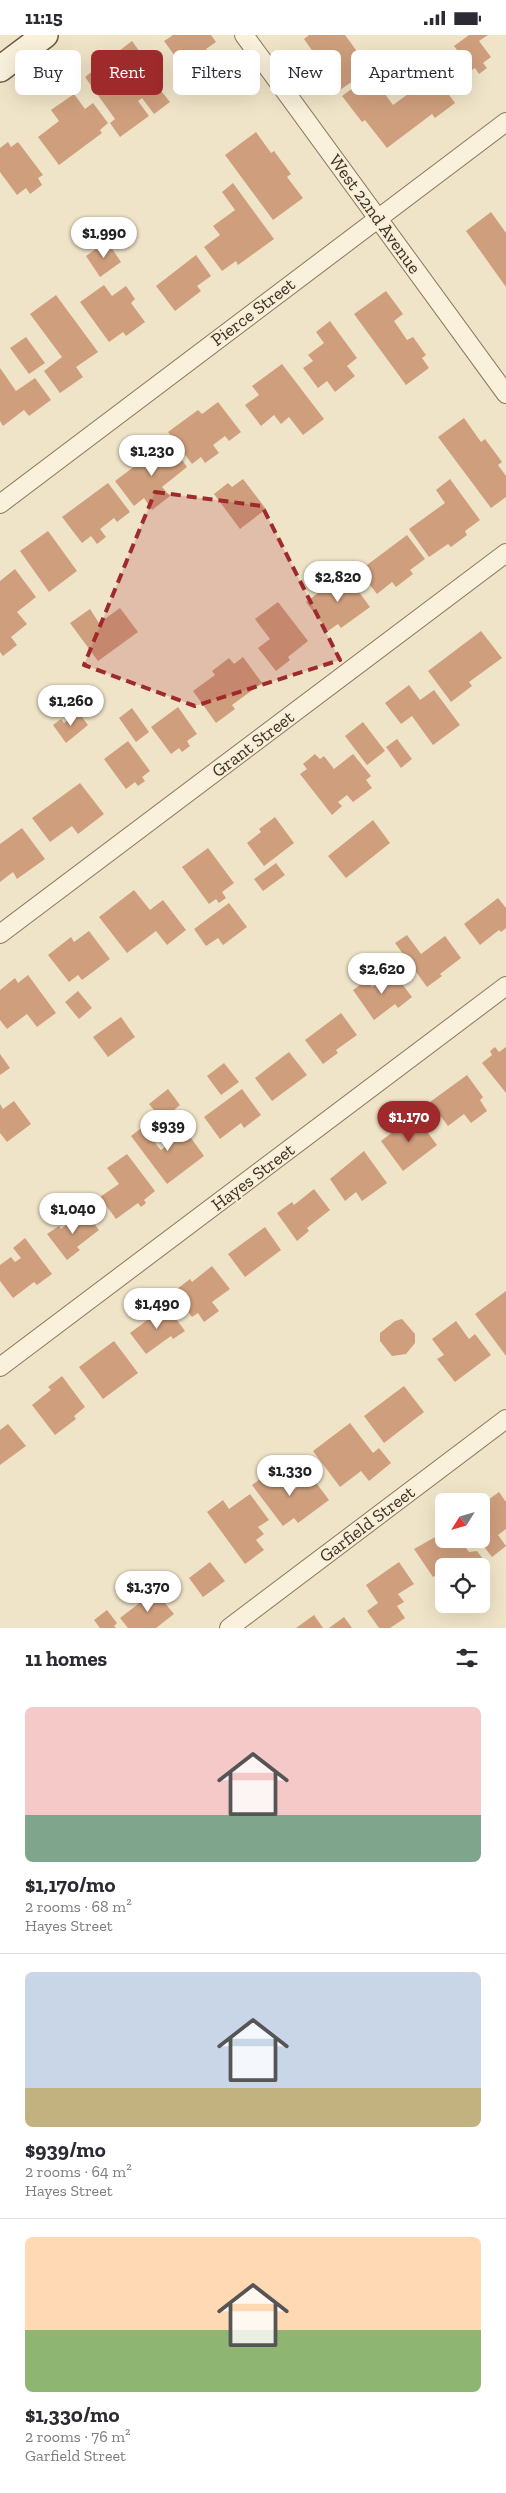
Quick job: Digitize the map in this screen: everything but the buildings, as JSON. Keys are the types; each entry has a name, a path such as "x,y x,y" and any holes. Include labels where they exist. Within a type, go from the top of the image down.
{"main road":[{"path":"0,69 45,35"}],"street":[{"name":"West 22nd Avenue","path":"244,35 506,394"},
{"name":"Pierce Street","path":"0,504 506,122"},
{"name":"Grant Street","path":"0,935 506,553"},
{"name":"Hayes Street","path":"0,1367 506,986"},
{"name":"Garfield Street","path":"229,1628 506,1419"}],"highlighted area":[{"path":"155,492 262,506 340,660 195,706 84,665"}]}
